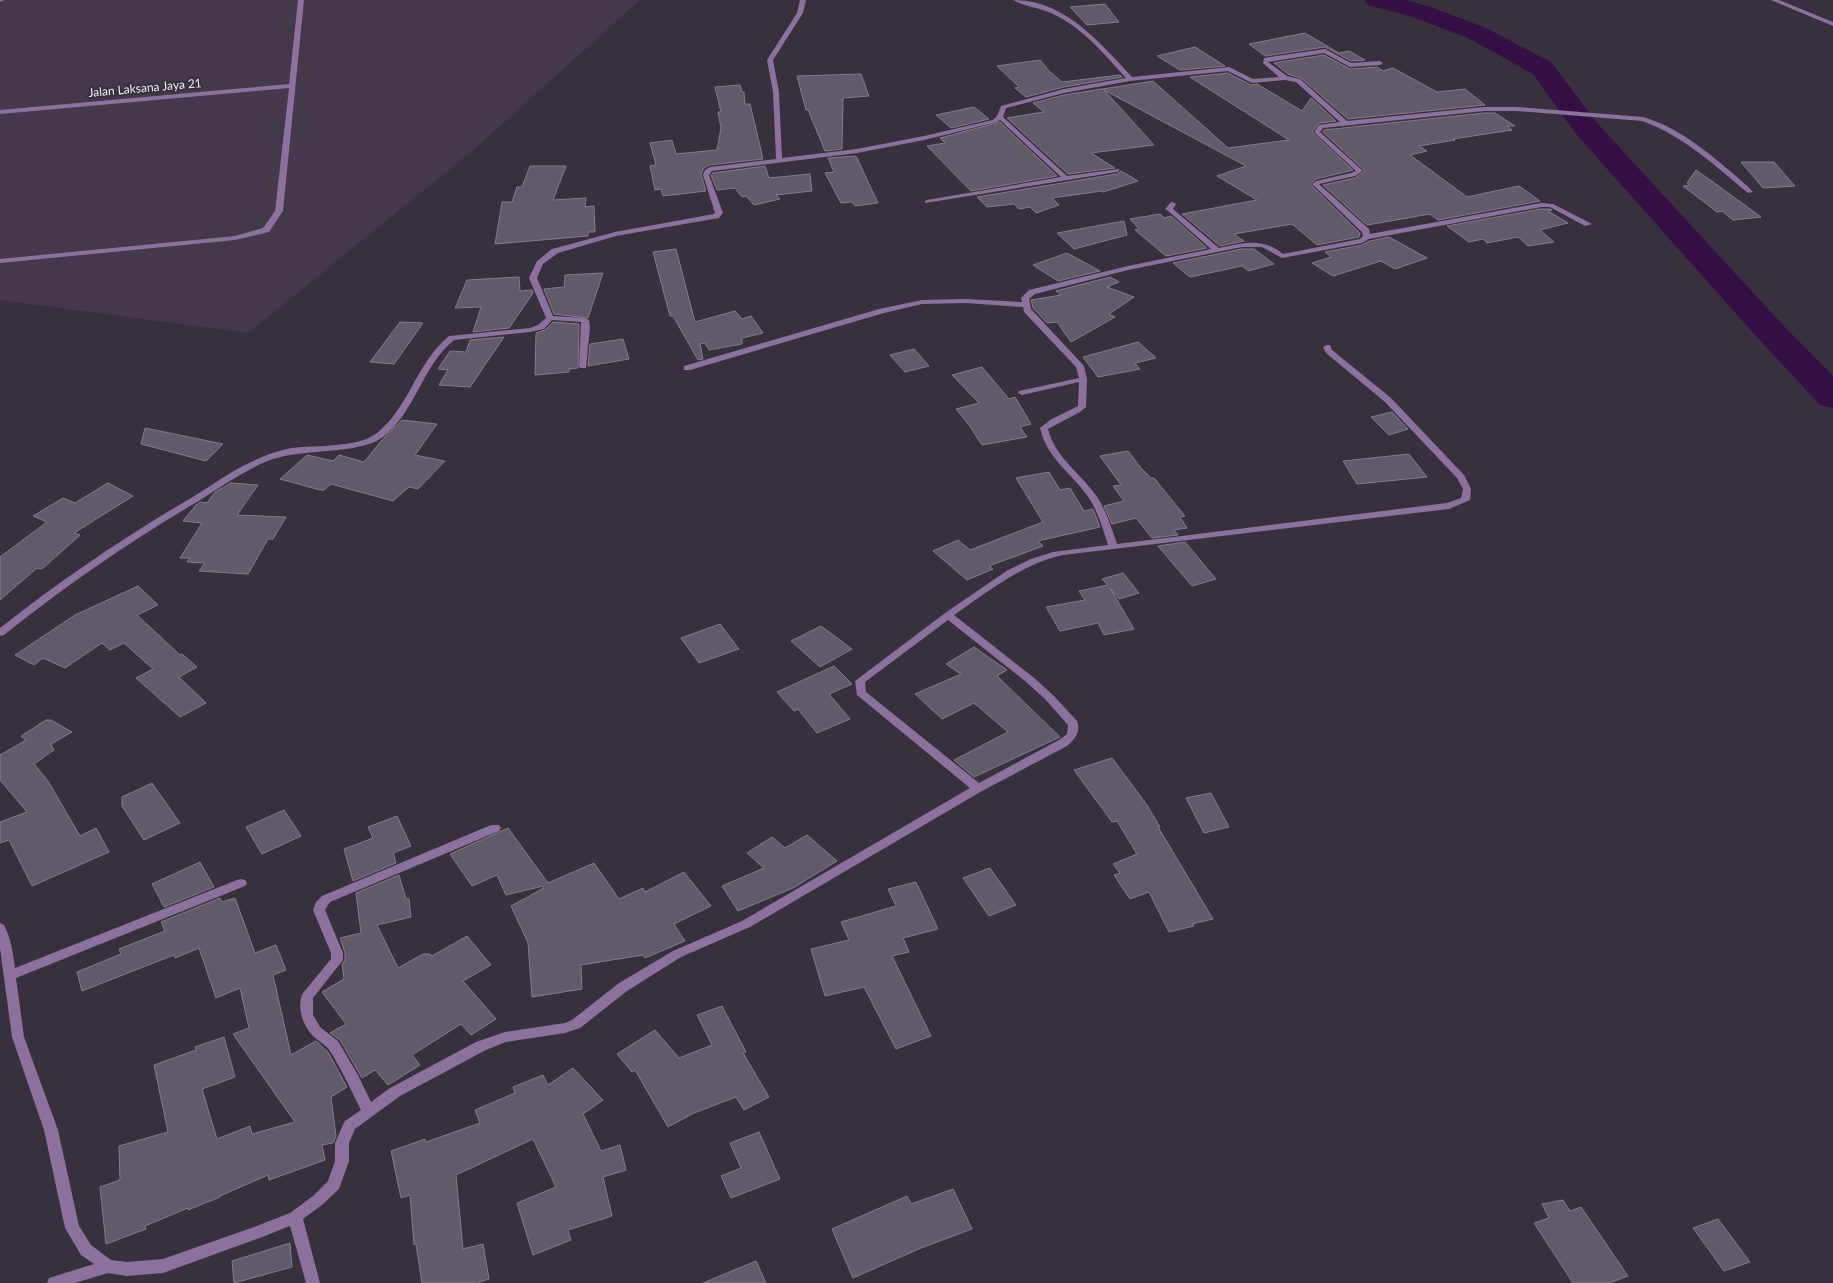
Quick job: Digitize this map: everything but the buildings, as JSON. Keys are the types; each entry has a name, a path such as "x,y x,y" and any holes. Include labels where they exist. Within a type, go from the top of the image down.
{"street":[{"path":"0,261 235,238 266,230 279,211 301,0"},
{"path":"779,161 776,92 770,60 800,13 804,0"},
{"path":"1016,0 1058,13 1068,19 1080,28 1130,79"},
{"path":"1774,0 1833,24"},
{"path":"1285,78 1265,62 1266,59 1325,50 1350,65 1380,63"},
{"path":"550,318 533,278 540,263 555,251 614,234 716,216 718,213 706,175 710,169 857,151 924,138 995,121 1000,117 1003,107 1007,105 1130,79 1230,69 1252,81 1285,78 1298,80 1345,123"},
{"name":"Jalan Laksana Jaya 21","path":"0,112 292,86"},
{"path":"1367,237 1366,231 1315,184 1360,172 1317,132 1322,126 1484,109 1643,119 1662,124 1679,134 1750,192"},
{"path":"1000,117 1064,177"},
{"path":"927,202 1064,177 1117,170"},
{"path":"1172,204 1169,209 1217,250"},
{"path":"1114,547 1093,497 1053,452 1045,436 1044,428 1052,421 1073,415 1082,407 1083,379 1080,366 1027,310 1025,298 1032,292 1128,268 1257,243 1268,245 1282,256 1362,241 1367,237 1541,205 1551,205 1588,224"},
{"path":"687,368 882,311 922,302 966,301 1025,305"},
{"path":"0,633 140,531 261,460 288,452 352,444 379,436 399,415 432,360 447,341 458,336 530,330 541,327 550,318 585,320 583,366"},
{"path":"978,788 861,693 860,681 948,615 1013,571 1036,560 1078,550 1450,506 1465,500 1467,489 1461,478 1388,400 1329,351 1327,347"},
{"path":"1022,393 1083,379"},
{"path":"54,1283 108,1266 127,1269 163,1266 257,1233 295,1217 334,1185 342,1161 342,1144 350,1125 396,1092 481,1046 505,1037 565,1028 576,1024 623,987 677,954 746,924 978,788 1063,743 1072,735 1072,724 1049,696 948,615"},
{"path":"368,1111 353,1079 333,1045 316,1031 307,1015 307,997 337,960 337,953 319,910 320,905 326,898 494,828"},
{"path":"10,975 241,883"},
{"path":"0,928 6,948 18,1037 51,1130 72,1228 86,1250 108,1266"},
{"path":"295,1217 312,1283"}],"shaded area":[{"path":"0,0 640,0 471,152 248,333 0,300"}],"waterway":[{"path":"1377,0 1422,12 1477,33 1542,68 1587,129 1768,329 1833,397"}]}
